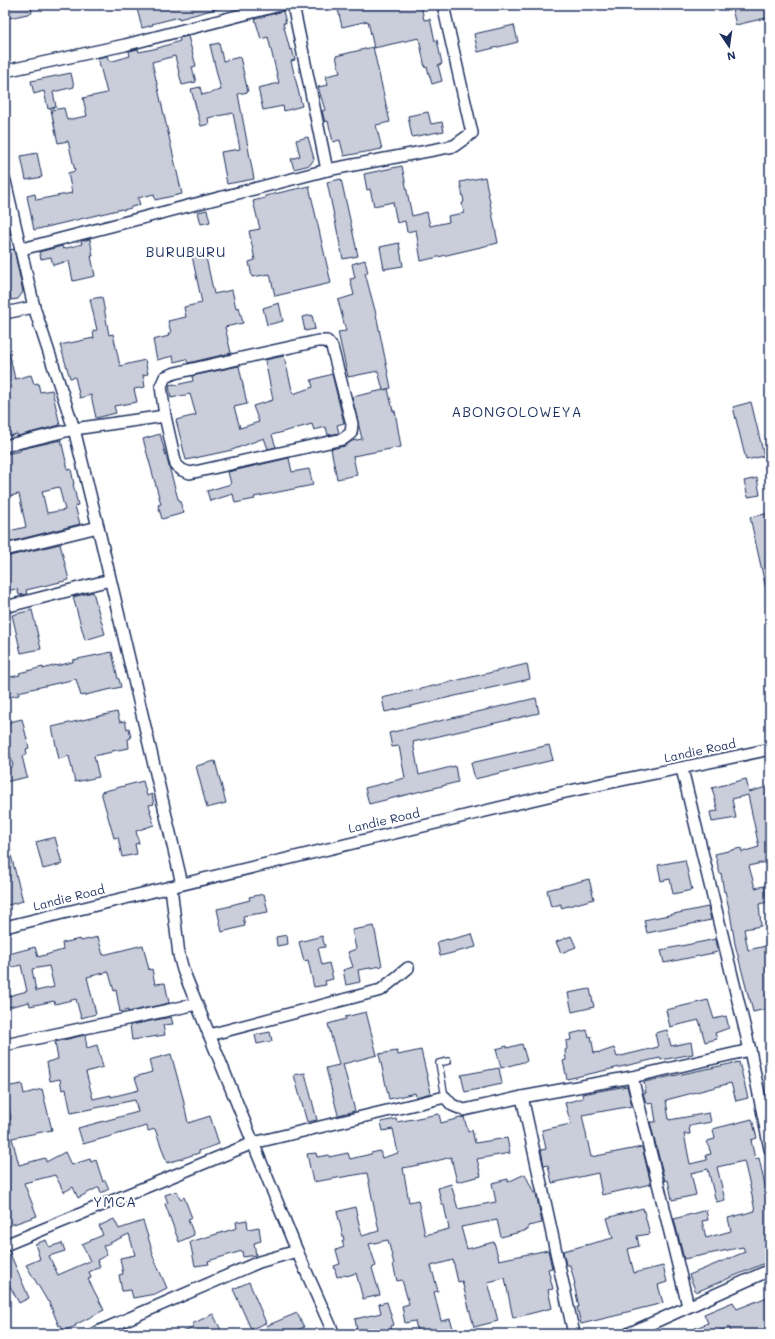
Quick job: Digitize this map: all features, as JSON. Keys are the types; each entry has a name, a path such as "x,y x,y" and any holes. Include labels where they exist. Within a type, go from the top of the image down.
{"street":[{"path":"5,71 125,45 280,5"},
{"path":"293,5 327,170"},
{"path":"22,249 327,170 454,146 463,141 472,133 443,5"},
{"path":"5,181 6,193 22,249 34,307 74,429 182,884"},
{"path":"5,313 34,307"},
{"path":"318,341 327,341 332,347 352,424 351,433 343,438 190,473 182,470 176,465 166,416 161,386 164,377 175,373 318,341"},
{"path":"5,446 74,429 166,416"},
{"path":"5,550 98,527"},
{"path":"5,607 110,580"},
{"name":"Landie Road","path":"5,927 288,857 533,799 770,749"},
{"path":"682,768 750,1050 770,1149"},
{"path":"171,887 179,955 183,970 297,1251 334,1334"},
{"path":"209,1035 381,990 408,968"},
{"path":"5,1045 197,1004"},
{"path":"5,1244 253,1144 445,1097 452,1105 464,1110 522,1097 632,1077 750,1050"},
{"path":"632,1077 688,1306"},
{"path":"522,1097 574,1334"},
{"path":"93,1334 259,1262 297,1251"},
{"path":"628,1334 770,1270"}],"lane":[{"path":"445,1097 439,1063 448,1061"}],"building":[{"path":"5,5 31,5 32,13 5,19"},
{"path":"136,5 219,5 219,8 179,19 179,17 152,24 153,25 142,28"},
{"path":"337,5 421,5 424,20 430,19 435,41 437,40 442,64 438,65 442,81 432,84 427,67 425,68 419,38 374,48 368,21 342,27"},
{"path":"750,5 770,5 770,17 736,25 732,9"},
{"path":"283,11 286,23 283,23 290,50 292,49 295,60 291,61 302,106 284,111 283,106 263,110 258,88 279,83 268,37 261,39 255,19"},
{"path":"514,25 518,42 478,52 474,34"},
{"path":"188,36 196,66 192,67 196,82 182,85 175,56 152,62 182,194 155,200 154,194 138,198 140,205 131,208 34,230 27,196 35,194 36,200 72,193 68,173 75,171 68,141 58,143 51,110 64,108 67,120 87,116 83,98 107,93 98,58 107,56 109,61 113,61 130,56 129,51 138,49 139,52 158,48 180,41 179,38"},
{"path":"219,43 223,61 240,57 248,92 238,94 254,179 227,184 221,152 240,149 233,113 208,118 209,124 201,126 191,89 200,87 202,95 221,90 210,45"},
{"path":"373,47 390,122 376,125 382,149 344,156 340,140 333,142 328,121 325,122 322,111 325,110 318,87 328,85 326,76 340,73 336,56"},
{"path":"71,73 74,87 53,92 56,107 48,109 44,91 34,94 31,81"},
{"path":"428,112 431,124 442,122 444,131 412,137 408,116"},
{"path":"308,137 314,159 310,165 294,169 291,159 300,156 296,140"},
{"path":"37,153 42,177 26,180 21,156"},
{"path":"402,166 412,216 427,212 430,226 449,222 448,216 464,213 462,203 464,202 460,182 485,177 498,243 421,261 416,230 407,232 405,221 397,223 393,202 374,206 370,189 367,190 364,174"},
{"path":"341,179 358,256 343,259 327,182"},
{"path":"309,186 331,283 275,296 270,274 252,277 249,262 255,260 249,231 260,229 253,201 265,198 265,196"},
{"path":"207,210 210,222 201,224 198,212"},
{"path":"90,239 93,256 91,256 95,276 73,281 69,261 53,265 51,257 41,259 39,252 62,246 63,249 82,244 81,241"},
{"path":"399,243 403,266 384,269 380,247"},
{"path":"14,249 23,292 18,299 11,300 10,293 5,294 5,251"},
{"path":"205,253 214,294 232,290 236,308 239,307 243,323 225,327 231,353 188,363 186,359 174,362 173,356 157,360 153,340 169,336 168,334 171,333 168,321 186,317 184,307 202,303 192,256"},
{"path":"365,260 368,273 365,273 376,314 391,388 383,390 378,371 348,377 338,332 346,331 338,300 354,295 350,279 355,278 352,264"},
{"path":"102,297 109,335 113,334 120,366 145,360 148,374 143,375 145,387 134,389 137,402 114,406 116,413 96,418 91,395 80,398 75,377 70,378 60,345 94,338 93,331 97,330 90,299"},
{"path":"279,303 283,321 267,325 263,308"},
{"path":"312,315 315,329 305,331 302,317"},
{"path":"5,352 9,352 15,379 31,375 34,384 38,383 40,392 52,390 60,425 18,436 17,434 9,436 5,421"},
{"path":"284,356 293,394 313,387 311,380 332,374 344,423 337,425 339,433 328,435 326,427 314,430 312,424 272,435 276,447 268,449 264,438 232,450 186,460 176,420 196,415 190,394 171,398 169,385 193,381 192,376 239,366 247,404 234,407 240,428 259,422 253,406 273,400 265,360"},
{"path":"388,389 393,411 395,411 401,447 353,456 357,475 337,479 331,449 345,446 352,441 362,439 352,397"},
{"path":"751,402 764,456 746,460 733,407"},
{"path":"160,434 178,499 184,513 162,519 158,505 161,504 143,439"},
{"path":"61,440 68,470 71,469 78,505 75,506 80,524 5,543 5,532 26,527 19,494 5,497 5,454 20,451 21,449","holes":["59,487 65,510 47,513 42,491"]},
{"path":"289,458 292,472 309,469 313,485 254,497 255,499 235,503 233,494 210,501 207,491 231,484 228,472"},
{"path":"757,478 760,495 748,497 744,481"},
{"path":"770,513 770,589 766,589 750,517"},
{"path":"60,544 69,580 26,590 27,594 19,595 17,589 5,591 5,557"},
{"path":"93,592 105,634 85,640 73,597"},
{"path":"32,610 41,649 21,653 12,615"},
{"path":"112,652 121,687 81,696 76,679 18,692 19,695 5,698 5,678 20,675 19,673 43,667 43,669 73,662 73,660"},
{"path":"527,664 530,679 385,712 382,698"},
{"path":"536,698 539,713 413,742 419,775 455,766 458,782 369,804 365,788 405,778 399,746 392,747 389,733"},
{"path":"117,712 120,722 125,721 127,729 129,728 131,738 128,739 129,748 94,756 99,777 75,782 69,756 59,759 52,727"},
{"path":"22,719 29,748 26,749 27,754 22,756 27,777 5,782 5,768 13,766 7,742 5,742 5,723"},
{"path":"549,745 553,760 475,779 471,763"},
{"path":"215,761 226,803 207,808 196,766"},
{"path":"746,779 749,792 770,786 770,861 749,866 755,888 764,886 768,902 759,904 761,926 744,929 748,950 770,945 770,1008 753,1012 735,944 730,913 715,854 741,848 742,852 759,847 748,795 732,799 736,818 712,822 710,812 718,811 712,788"},
{"path":"143,781 147,796 152,794 154,804 149,805 154,825 136,831 139,843 135,844 137,854 122,857 118,837 114,838 101,792"},
{"path":"55,837 62,864 43,869 36,842"},
{"path":"5,844 8,844 23,901 5,906 5,883 7,882 5,873"},
{"path":"685,860 692,890 673,894 670,879 661,881 658,865"},
{"path":"589,879 594,899 561,908 561,904 551,907 547,890"},
{"path":"264,894 268,912 243,916 245,926 222,932 217,909 250,900 249,897"},
{"path":"708,907 711,920 647,933 644,920"},
{"path":"374,926 382,966 358,970 360,982 346,985 343,970 353,967 348,952 356,949 352,930"},
{"path":"472,934 476,947 440,956 437,942"},
{"path":"287,935 288,944 277,946 276,937"},
{"path":"322,936 325,947 318,948 322,965 329,963 333,979 325,981 326,985 314,987 308,960 304,961 299,942"},
{"path":"571,936 576,947 561,953 556,942"},
{"path":"98,937 103,955 143,945 149,970 152,969 155,984 165,983 169,1003 128,1012 128,1010 120,1012 116,990 114,991 108,972 87,977 96,1014 81,1018 76,999 55,1004 54,1001 30,1006 29,1002 5,1008 5,997 27,991 21,965 5,969 5,955 35,947 38,957 63,950 62,943 80,939 81,941","holes":["49,966 54,987 36,991 32,969"]},
{"path":"716,939 718,952 664,963 661,950"},
{"path":"590,989 594,1007 572,1012 568,993"},
{"path":"708,1000 714,1019 726,1016 729,1028 715,1033 717,1039 705,1042 699,1020 670,1027 666,1010"},
{"path":"366,1012 377,1055 343,1064 355,1111 338,1115 326,1068 339,1065 328,1024 346,1019 345,1017"},
{"path":"171,1017 173,1024 163,1025 165,1035 132,1040 130,1025"},
{"path":"587,1030 589,1037 591,1036 594,1053 599,1053 614,1048 617,1057 658,1047 655,1033 667,1030 671,1046 691,1042 693,1054 661,1060 660,1058 567,1079 563,1061 566,1060 566,1041 571,1040 570,1034"},
{"path":"270,1032 272,1041 257,1044 255,1035"},
{"path":"85,1035 87,1048 97,1045 103,1067 86,1072 93,1099 111,1095 111,1097 139,1090 135,1077 152,1072 149,1060 171,1054 188,1123 210,1116 219,1144 199,1151 199,1153 167,1163 155,1129 148,1131 147,1126 83,1144 78,1128 138,1112 135,1100 71,1113 66,1089 62,1090 60,1079 50,1081 47,1062 58,1059 55,1042"},
{"path":"522,1044 527,1061 501,1068 496,1049"},
{"path":"421,1050 431,1093 416,1097 415,1093 389,1099 379,1054 397,1051 398,1055"},
{"path":"739,1062 748,1098 736,1101 731,1083 666,1100 669,1120 709,1113 711,1122 689,1126 690,1134 684,1134 690,1164 707,1160 706,1155 711,1154 707,1141 715,1139 713,1129 752,1119 757,1138 751,1140 755,1159 759,1158 768,1200 770,1200 770,1261 696,1292 689,1275 745,1252 743,1247 684,1259 674,1219 706,1210 708,1220 702,1221 706,1238 731,1231 728,1218 755,1211 744,1161 717,1167 725,1200 716,1202 708,1169 691,1173 696,1195 672,1200 668,1180 665,1181 650,1122 656,1122 653,1103 646,1103 643,1093 646,1093 644,1082"},
{"path":"499,1068 502,1084 465,1092 461,1075"},
{"path":"305,1073 317,1120 307,1122 294,1075"},
{"path":"22,1084 24,1094 42,1089 52,1130 12,1138 19,1165 45,1158 46,1162 65,1152 71,1165 90,1159 91,1162 96,1160 103,1182 105,1180 109,1189 101,1193 99,1187 78,1198 73,1187 64,1192 55,1175 24,1183 37,1216 5,1227 5,1121 11,1119 5,1087"},
{"path":"627,1086 632,1106 582,1115 591,1157 642,1147 651,1184 602,1195 598,1173 552,1183 548,1165 544,1166 541,1150 546,1149 542,1130 571,1124 565,1103 583,1098 582,1094"},
{"path":"439,1114 441,1123 464,1117 468,1132 472,1130 475,1143 507,1138 510,1153 477,1159 481,1176 457,1182 451,1157 403,1168 409,1202 418,1200 425,1235 449,1229 444,1205 442,1205 438,1188 451,1184 458,1209 496,1202 492,1183 508,1179 508,1182 525,1174 534,1193 536,1193 542,1223 528,1226 528,1230 501,1237 497,1220 461,1227 467,1249 494,1242 499,1260 548,1250 552,1268 548,1269 553,1289 548,1290 552,1308 513,1318 505,1278 488,1282 498,1321 474,1327 462,1281 458,1282 453,1260 431,1266 438,1291 434,1292 441,1321 450,1319 454,1331 442,1334 418,1334 415,1321 405,1323 402,1306 409,1304 402,1280 397,1281 388,1240 369,1244 376,1266 372,1268 380,1295 363,1299 356,1273 337,1277 334,1266 340,1264 336,1250 344,1247 342,1241 344,1240 337,1212 355,1207 362,1236 379,1231 367,1173 313,1182 307,1154 316,1153 317,1157 329,1155 329,1157 348,1153 350,1159 380,1151 382,1158 398,1153 393,1129 383,1131 381,1122 396,1119 397,1122"},
{"path":"177,1191 180,1199 184,1197 192,1218 188,1219 194,1235 179,1242 165,1204 168,1203 165,1195"},
{"path":"643,1208 650,1234 637,1236 639,1246 628,1249 634,1273 663,1266 667,1282 658,1285 663,1303 581,1324 577,1307 579,1307 575,1284 570,1265 566,1265 563,1251 613,1238 607,1218"},
{"path":"114,1219 119,1229 143,1221 153,1253 152,1254 167,1288 155,1294 133,1298 131,1290 122,1291 119,1275 123,1274 120,1258 135,1255 129,1234 103,1246 107,1255 97,1260 100,1267 89,1272 91,1278 88,1279 104,1310 75,1325 76,1326 63,1331 61,1325 59,1326 49,1302 26,1265 40,1259 35,1244 46,1240 49,1247 62,1243 65,1251 49,1256 58,1275 90,1261 82,1244 103,1235 99,1226"},
{"path":"247,1220 248,1229 259,1227 261,1241 254,1243 256,1255 243,1257 242,1251 208,1261 209,1264 195,1266 190,1242 237,1228 236,1222"},
{"path":"9,1251 29,1298 19,1303 5,1277 5,1252"},
{"path":"249,1282 266,1323 251,1329 233,1289"},
{"path":"770,1296 770,1334 732,1334 729,1327 712,1334 681,1334 708,1323 704,1314 733,1302 737,1309"},
{"path":"387,1302 394,1325 391,1326 392,1334 363,1334 362,1329 357,1330 355,1319 381,1313 379,1304"},
{"path":"297,1313 304,1327 289,1334 270,1334 266,1326"},
{"path":"213,1314 223,1334 180,1334 194,1327 192,1324"}],"district":[{"name":"BURUBURU","path":"186,252"},
{"name":"ABONGOLOWEYA","path":"517,412"},
{"name":"YMCA","path":"115,1202"}]}
